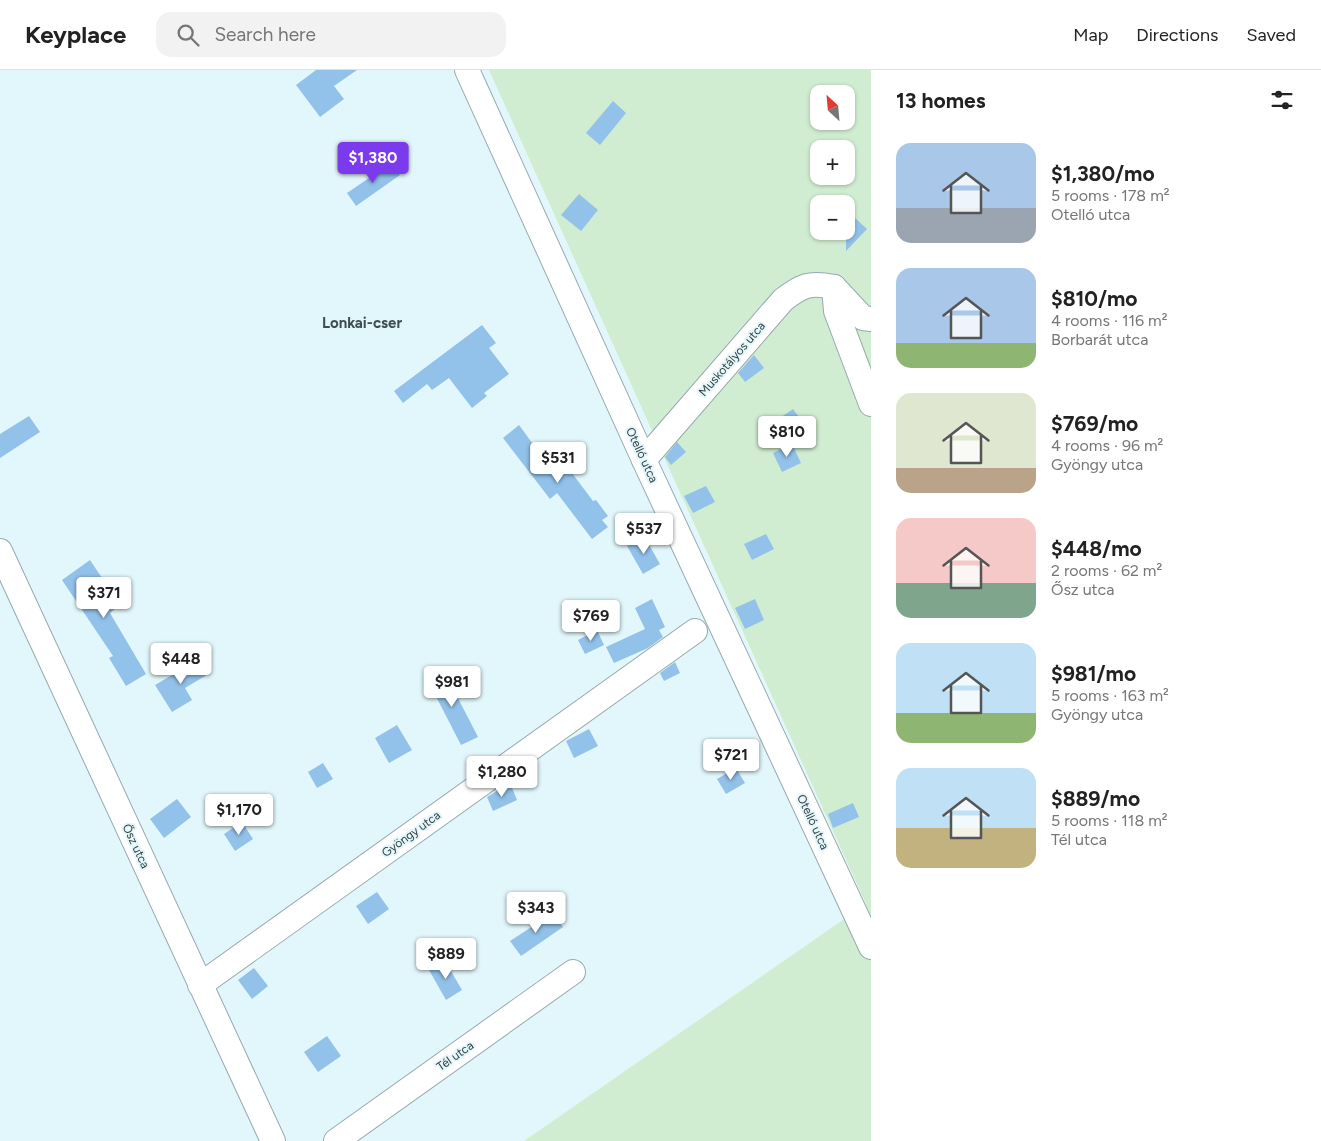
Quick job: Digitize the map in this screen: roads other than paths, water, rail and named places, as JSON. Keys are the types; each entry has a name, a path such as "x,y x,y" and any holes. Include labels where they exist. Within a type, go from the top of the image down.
{"street":[{"name":"Otelló utca","path":"468,70 644,460 871,947"},
{"name":"Muskotályos utca","path":"644,460 783,300 798,288 816,283 834,287"},
{"path":"834,287 863,318 871,319"},
{"path":"834,287 836,311 871,404"},
{"name":"Ősz utca","path":"0,551 273,1141"},
{"name":"Gyöngy utca","path":"200,985 695,631"},
{"name":"Tél utca","path":"336,1141 573,972"}],"district":[{"name":"Lonkai-cser","path":"362,323"}]}
